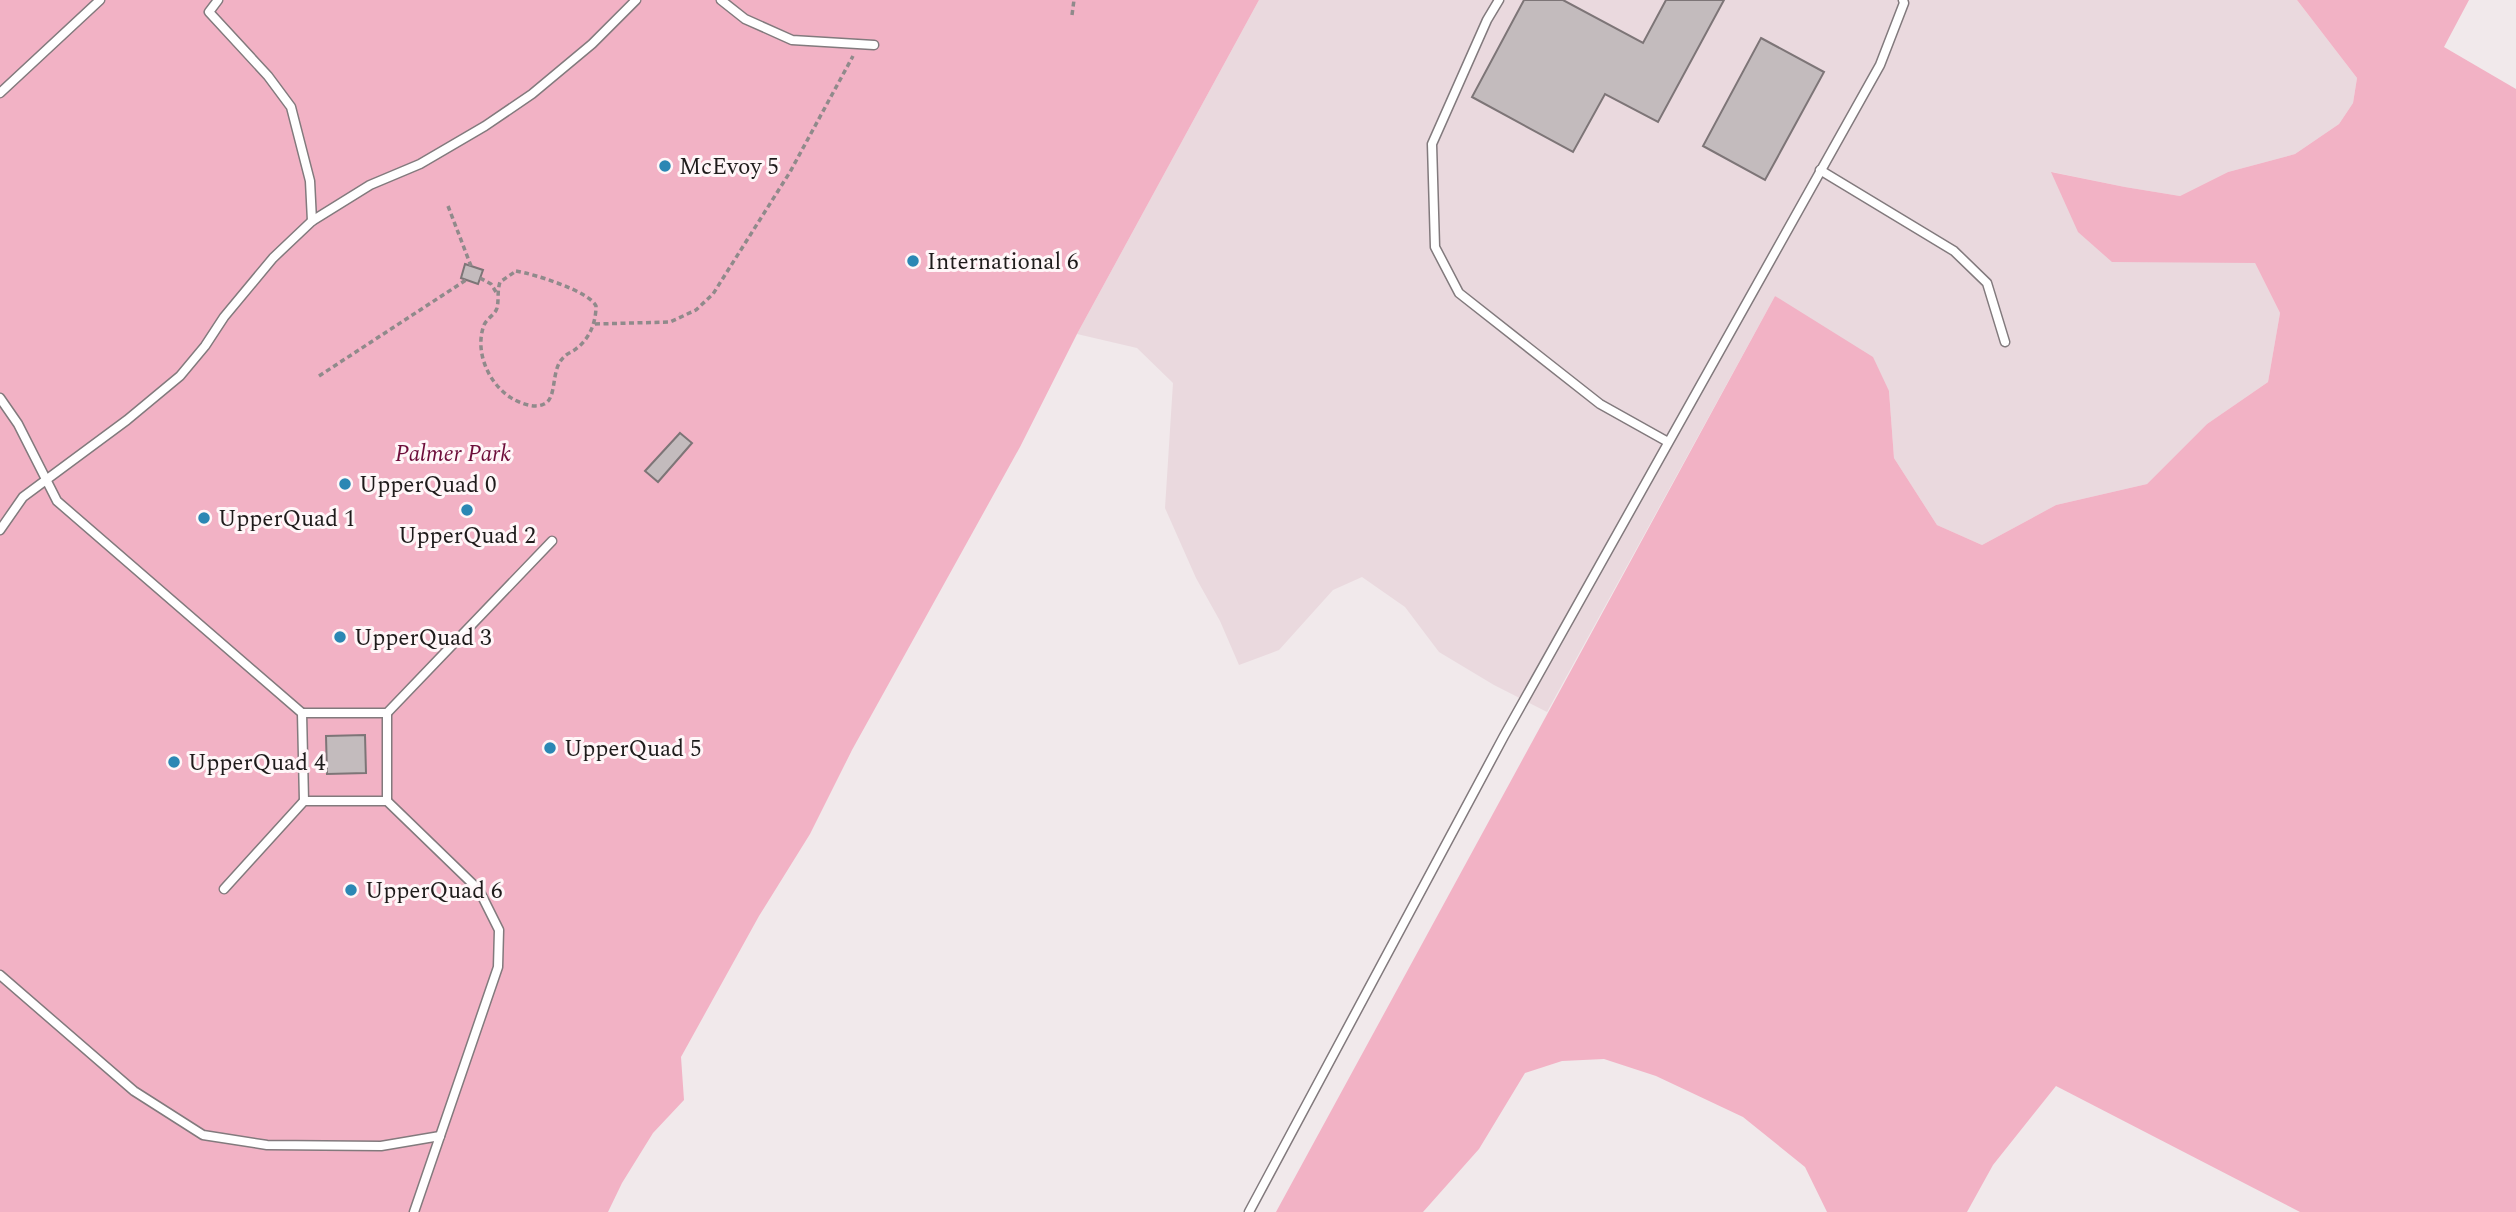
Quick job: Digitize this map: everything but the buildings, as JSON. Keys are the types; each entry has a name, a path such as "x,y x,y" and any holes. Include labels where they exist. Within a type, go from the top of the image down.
{"lane":[{"path":"0,93 100,0"},
{"path":"218,0 209,12 268,76 291,107 310,181 312,221"},
{"path":"0,530 23,497 127,420 180,376 273,258 312,221 369,186 419,164 485,126 531,94 582,52 636,0"},
{"path":"721,0 745,19 792,40 874,45"},
{"path":"1499,0 1487,20 1433,144 1435,247 1460,293 1600,404 1668,442"},
{"path":"1249,1212 1504,736 1881,65 1903,0"},
{"path":"1821,170 1955,251 1987,283 2005,342"},
{"path":"0,398 18,424 57,501 302,713 387,713"},
{"path":"387,801 387,713 552,541"},
{"path":"224,889 304,801 302,713"},
{"path":"304,801 387,801 479,890 499,930 498,967 414,1212"},
{"path":"0,975 134,1091 203,1135 267,1145 381,1146 440,1136"}],"path":[{"path":"1072,15 1074,0"},
{"path":"595,324 670,323 696,310 713,295 790,172 859,45"},
{"path":"448,206 471,266"},
{"path":"491,284 500,282 516,271 586,295 596,306 595,324 579,347 563,357 556,367 551,398 544,404 535,406 521,403 496,386 488,372 481,341 485,324 496,311 500,282"},
{"path":"480,278 491,284 497,293"},
{"path":"319,376 466,280"}],"shaded area":[{"path":"1259,0 2297,0 2357,78 2353,103 2339,124 2295,154 2228,172 2180,196 2052,172 2255,263 2280,313 2268,382 2207,424 2147,484 2056,505 1982,545 1937,525 1894,458 1889,391 1775,296 1547,712 1494,685 1439,652 1405,607 1362,577 1333,590 1279,650 1239,665 1165,508 1173,383 1137,348 1077,334"}],"green space":[{"name":"Palmer Park","path":"0,0 1259,0 1077,334 1020,447 852,750 810,834 759,916 681,1057 684,1100 653,1133 622,1183 608,1212 0,1212"},
{"path":"2297,0 2469,0 2444,47 2516,89 2516,1212 2300,1212 2056,1086 1993,1165 1967,1212 1827,1212 1805,1167 1743,1117 1656,1076 1604,1059 1562,1061 1525,1073 1479,1149 1423,1212 1276,1212 1775,296 1873,357 1889,391 1894,458 1937,525 1982,545 2056,505 2147,484 2207,424 2268,382 2280,313 2255,263 2112,262 2078,232 2051,172 2180,196 2228,172 2295,154 2339,124 2353,103 2357,78"}],"place":[{"name":"McEvoy 5","path":"665,166"},
{"name":"International 6","path":"913,261"},
{"name":"UpperQuad 0","path":"345,484"},
{"name":"UpperQuad 2","path":"467,510"},
{"name":"UpperQuad 1","path":"204,518"},
{"name":"UpperQuad 3","path":"340,637"},
{"name":"UpperQuad 5","path":"550,748"},
{"name":"UpperQuad 4","path":"174,762"},
{"name":"UpperQuad 6","path":"351,890"}]}
